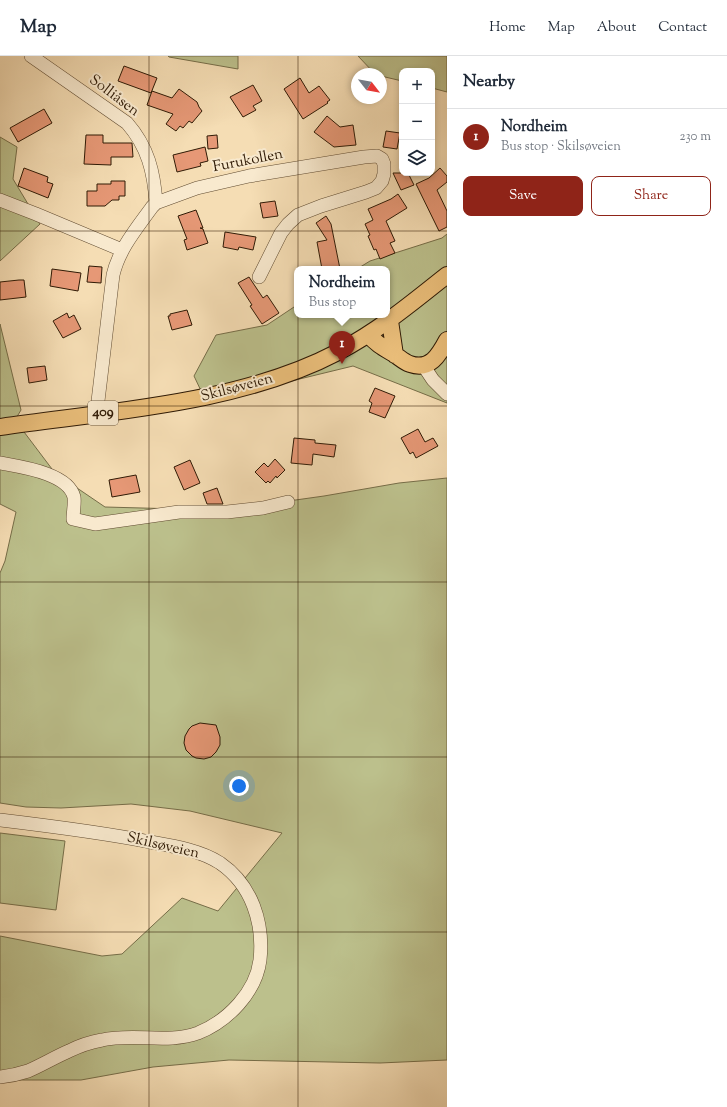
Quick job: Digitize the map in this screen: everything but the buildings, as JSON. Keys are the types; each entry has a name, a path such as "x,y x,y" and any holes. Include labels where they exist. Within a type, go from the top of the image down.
{"main road":[{"name":"Skilsøveien","path":"0,427 206,397 256,384 299,370 337,353 369,335 390,321 447,275"},
{"path":"390,321 395,354"},
{"path":"369,335 374,342 411,364 423,365 431,362 437,357 447,340"}],"street":[{"name":"Solliåsen","path":"31,56 127,123 136,134 147,156 153,173 156,203"},
{"name":"Furukollen","path":"156,203 197,188 249,176 364,157 377,156 382,159 384,164 384,174 382,181 376,188 298,215 288,224 281,233 259,278"},
{"path":"0,200 122,250"},
{"path":"99,413 98,401 115,265 122,250 152,206 156,203"},
{"path":"423,365 433,380 447,394"},
{"path":"0,463 27,468 53,477 69,487 74,498 72,519 94,524 179,512 227,512 263,508 288,502"},
{"name":"Skilsøveien","path":"0,820 127,838 193,851 208,857 220,863 231,872 241,883 249,896 257,916 262,946 260,963 254,982 246,996 230,1013 212,1026 198,1033 182,1037 169,1038 123,1037 104,1039 69,1051 28,1071 0,1077"}],"green space":[{"path":"168,56 238,56 238,69 169,57"},
{"path":"358,56 447,56 447,92 435,89 435,68 399,68 399,80 387,77 387,68 369,68"},
{"path":"0,137 17,147 13,179 40,224 0,261"},
{"path":"447,234 447,403 353,366 279,384 203,395 194,376 216,335 267,325 294,307 294,318 390,318 390,266 362,266 370,261 442,238"},
{"path":"0,324 21,410 15,420 55,473 105,507 179,509 253,506 399,483 447,478 447,1060 380,1063 229,1060 153,1067 81,1080 0,1081 0,936 102,956 122,954 182,898 218,911 282,833 190,811 131,804 61,808 26,807 0,803 0,573 5,561 16,512 0,504"},
{"path":"0,833 65,841 56,910 0,903"}],"place":[{"name":"Nordheim","path":"342,364"}]}
